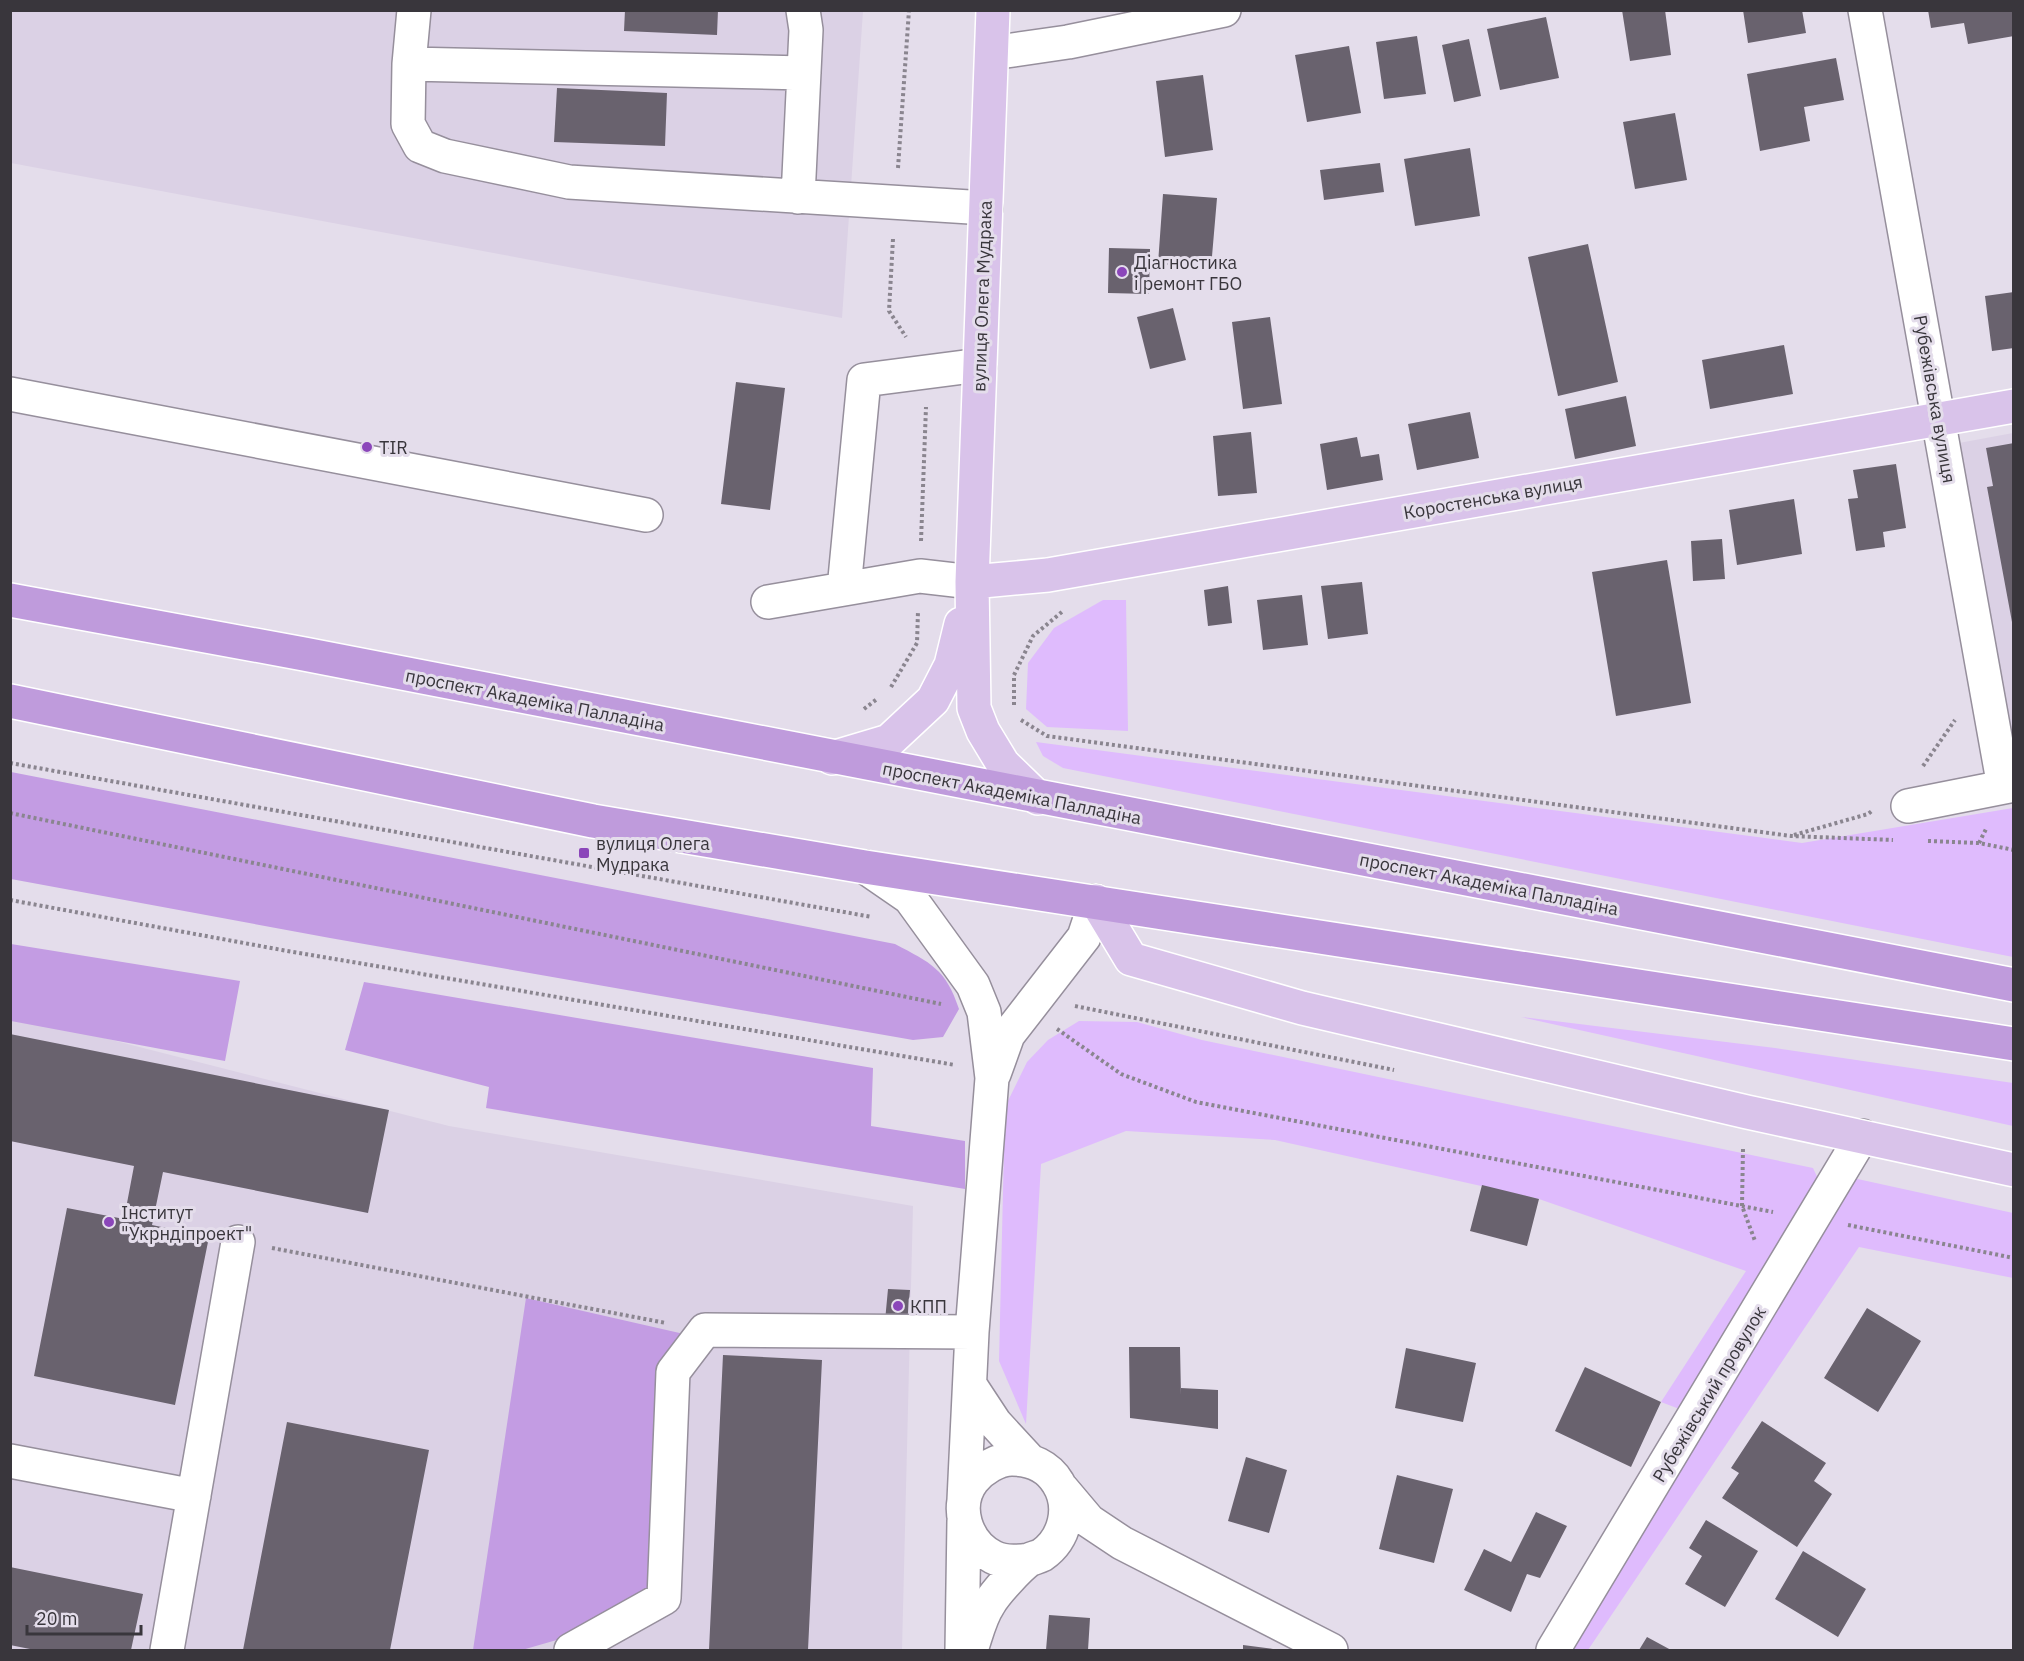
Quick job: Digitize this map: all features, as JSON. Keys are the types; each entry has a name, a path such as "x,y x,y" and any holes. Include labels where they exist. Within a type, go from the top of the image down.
{"highway":[{"name":"проспект Академіка Палладіна","path":"10,600 2013,985"},
{"path":"10,701 593,820 865,867 2013,1044"}],"main road":[{"name":"вулиця Олега Мудрака","path":"993,10 972,582 974,708 983,731 1003,764 1038,798"},
{"name":"Коростенська вулиця","path":"972,582 1048,575 2013,406"},
{"name":"вулиця Олега Мудрака","path":"832,758 889,741 933,700 951,665 972,582"},
{"path":"1096,901 1131,959 1302,1008 2013,1170"}],"street":[{"path":"414,10 409,64 408,124 420,146 445,156 568,182 986,208"},
{"path":"798,197 806,30 803,10"},
{"path":"992,53 1068,42 1224,10"},
{"name":"Рубежівська вулиця","path":"1865,10 1939,419 2009,786"},
{"path":"409,64 804,73"},
{"path":"844,589 864,380 980,365"},
{"path":"10,394 646,515"},
{"path":"768,602 920,576 972,582"},
{"path":"1908,806 2009,786"},
{"path":"865,867 910,898 973,985 984,1012 992,1078 972,1332 964,1510 962,1650"},
{"path":"992,1078 1008,1035 1084,937 1096,901"},
{"name":"Рубежівський провулок","path":"1553,1650 1862,1136"},
{"path":"167,1650 238,1242"},
{"path":"571,1650 664,1598 674,1372 705,1330 972,1332"},
{"path":"970,1385 995,1423 1030,1461"},
{"path":"1122,1542 1083,1542 1035,1558 1011,1562 995,1558 980,1549 969,1536 964,1510 973,1480 989,1466 1009,1459 1030,1461 1044,1467 1089,1521 1122,1542 1330,1650"},
{"path":"10,1461 194,1496"},
{"path":"971,1650 988,1604 1059,1538 1067,1514 1062,1489"}],"path":[{"path":"1072,608 1062,612 1033,636 1014,675 1014,716 1047,736 1791,836 1897,840"},
{"path":"889,690 933,700"},
{"path":"857,714 881,696"},
{"path":"10,763 882,920"},
{"path":"10,813 953,1006"},
{"path":"1920,841 1979,843 2013,850"},
{"path":"10,900 294,952 950,1063 992,1078"},
{"path":"1058,1030 1121,1074 1196,1102 1777,1212"},
{"path":"1743,1139 1742,1206 1772,1289"},
{"path":"1841,1224 2013,1258"},
{"path":"238,1242 705,1330"}],"shaded area":[{"path":"10,11 863,11 842,318 11,163"},
{"path":"2013,433 2013,776 1959,443"},
{"path":"1103,600 1126,600 1128,731 1047,727 1026,709 1028,663 1054,628"},
{"path":"1036,742 1802,843 2013,808 2013,957 1063,768 1043,756"},
{"path":"11,772 895,944 928,962 943,976 959,1009 943,1037 913,1040 330,938 11,879"},
{"path":"11,944 240,981 225,1061 11,1021"},
{"path":"364,982 873,1068 871,1126 965,1141 965,1189 486,1108 489,1087 345,1050"},
{"path":"10,1014 449,1126 913,1206 902,1650 11,1650"},
{"path":"1521,1017 1775,1048 2013,1083 2013,1126"},
{"path":"1079,1021 1137,1022 1202,1040 1813,1168 1820,1183 1682,1410 1661,1402 1746,1271 1539,1199 1275,1140 1126,1131 1041,1164 1026,1424 999,1361 1005,1107 1027,1062 1048,1040"},
{"path":"1853,1178 2013,1213 2013,1278 1859,1247 1588,1650 1565,1650"},
{"path":"526,1298 684,1334 648,1589 567,1637 522,1650 473,1650"}],"building":[{"path":"625,10 718,10 717,35 624,31"},
{"path":"1622,10 1665,10 1671,55 1630,61"},
{"path":"1743,10 1802,10 1806,33 1748,43"},
{"path":"1928,10 2012,10 2014,36 1968,44 1964,23 1931,28"},
{"path":"1546,17 1559,78 1500,90 1487,29"},
{"path":"1417,36 1426,94 1384,99 1376,42"},
{"path":"1469,39 1481,96 1454,102 1442,45"},
{"path":"1349,46 1361,113 1307,122 1295,55"},
{"path":"1836,58 1844,100 1804,107 1810,141 1760,151 1747,74"},
{"path":"1203,75 1213,150 1165,157 1156,81"},
{"path":"557,88 667,93 665,146 554,142"},
{"path":"1675,113 1687,180 1635,189 1623,122"},
{"path":"1470,148 1480,216 1415,226 1404,159"},
{"path":"1380,163 1384,192 1324,200 1320,170"},
{"path":"1163,194 1217,198 1211,268 1158,264"},
{"path":"1588,244 1618,382 1558,396 1528,257"},
{"path":"1109,248 1150,249 1149,294 1108,293"},
{"path":"2014,292 2014,348 1992,351 1985,296"},
{"path":"1173,308 1186,360 1150,369 1137,317"},
{"path":"1270,317 1282,404 1243,409 1232,322"},
{"path":"1784,345 1793,394 1710,409 1702,360"},
{"path":"736,382 785,388 770,510 721,504"},
{"path":"1626,396 1636,446 1575,459 1565,409"},
{"path":"1470,412 1479,458 1417,470 1408,424"},
{"path":"1251,432 1257,493 1218,496 1213,436"},
{"path":"1357,437 1361,457 1379,454 1383,480 1327,490 1320,444"},
{"path":"2014,443 2014,622 2012,622 1987,487 1993,486 1986,448"},
{"path":"1896,464 1906,528 1883,532 1885,547 1856,551 1848,499 1858,498 1853,470"},
{"path":"1794,499 1802,554 1737,565 1729,510"},
{"path":"1722,539 1725,579 1693,581 1691,541"},
{"path":"1667,560 1691,703 1616,716 1592,572"},
{"path":"1362,582 1368,634 1328,639 1321,586"},
{"path":"1228,586 1232,623 1208,626 1204,590"},
{"path":"1302,595 1308,645 1263,650 1257,600"},
{"name":"Інститут \"Укрндіпроект\"","path":"10,1034 389,1110 368,1213 163,1172 152,1225 209,1237 175,1405 34,1376 67,1208 124,1219 134,1166 10,1141"},
{"path":"1482,1185 1539,1199 1527,1246 1470,1231"},
{"name":"КПП","path":"888,1289 910,1290 907,1323 885,1321"},
{"path":"1867,1308 1921,1341 1878,1412 1824,1378"},
{"path":"1129,1347 1180,1347 1181,1395 1181,1388 1218,1390 1218,1429 1130,1418"},
{"path":"1406,1348 1476,1363 1463,1422 1395,1408"},
{"path":"723,1355 822,1360 808,1650 709,1650"},
{"path":"1585,1367 1661,1402 1631,1467 1555,1431"},
{"path":"1762,1421 1826,1463 1814,1481 1832,1494 1797,1547 1722,1498 1739,1473 1731,1468"},
{"path":"287,1422 429,1450 390,1650 243,1650"},
{"path":"1246,1457 1287,1470 1269,1533 1228,1521"},
{"path":"1397,1475 1453,1489 1434,1563 1379,1549"},
{"path":"1536,1512 1567,1526 1540,1578 1527,1574 1511,1612 1464,1590 1484,1549 1511,1562"},
{"path":"1706,1520 1758,1551 1725,1607 1685,1584 1702,1556 1689,1548"},
{"path":"1803,1551 1866,1589 1838,1637 1775,1599"},
{"path":"10,1567 143,1594 131,1650 35,1650 10,1645"},
{"path":"1049,1615 1090,1618 1088,1650 1046,1650"},
{"path":"1647,1637 1671,1650 1639,1650"},
{"path":"1243,1645 1273,1649 1273,1650 1243,1650"}],"place":[{"name":"Діагностика і ремонт ГБО","path":"1122,272"},
{"name":"TIR","path":"367,447"},
{"name":"вулиця Олега Мудрака","path":"584,853"},
{"name":"Інститут \"Укрндіпроект\"","path":"109,1222"},
{"name":"КПП","path":"898,1306"}]}
